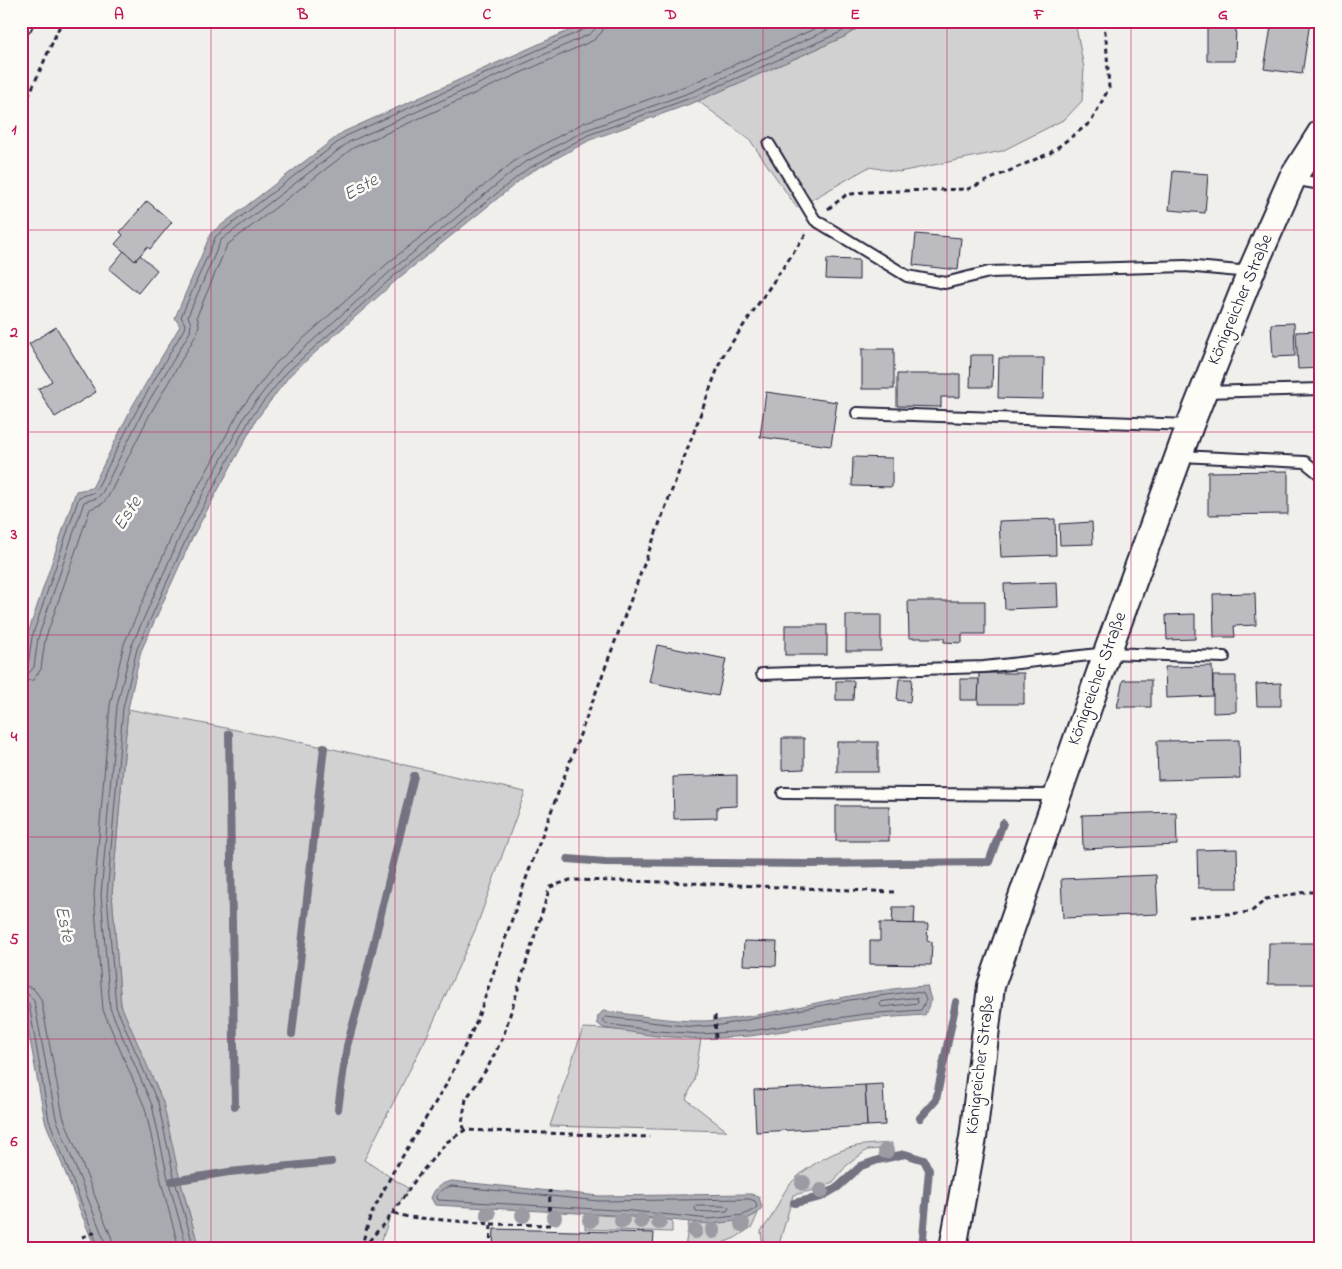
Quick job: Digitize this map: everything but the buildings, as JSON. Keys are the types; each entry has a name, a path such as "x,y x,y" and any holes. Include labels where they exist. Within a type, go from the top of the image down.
{"street":[{"name":"Königreicher Straße","path":"953,1248 972,1138 991,986 1107,653 1190,425 1251,272 1292,179 1321,133"}],"lane":[{"path":"769,144 815,220 908,276 944,283 989,272 1185,266 1251,272"},
{"path":"1292,179 1321,184"},
{"path":"1203,392 1321,389"},
{"path":"857,413 1190,425"},
{"path":"1179,456 1305,462 1321,475"},
{"path":"762,674 984,667 1107,653 1224,657"},
{"path":"783,793 1057,795"}],"path":[{"path":"21,113 62,21"},
{"path":"362,1248 370,1217 393,1172 446,1085 476,1023 528,873 722,357 815,220 846,195 864,192 968,189 1050,153 1091,122 1109,88 1103,21"},
{"path":"465,1130 462,1123 466,1099 488,1067 503,1037 550,887 570,880 666,882 894,892"},
{"path":"1189,918 1251,912 1266,899 1306,892 1321,892"},
{"path":"715,1015 716,1042"},
{"path":"362,1248 393,1213 418,1176 447,1142 465,1130 650,1137"},
{"path":"393,1213 408,1217 491,1224 549,1225 550,1190"},
{"path":"490,1248 491,1224"},
{"path":"82,1237 99,1230"}],"shaded area":[{"path":"869,21 1074,21 1084,68 1082,101 1065,119 1002,151 899,172 869,167 797,208 750,140 698,101 844,37"},
{"path":"128,709 324,747 525,792 476,928 427,1036 364,1160 409,1189 391,1214 379,1248 199,1248 180,1180 121,1005 112,894"},
{"path":"583,1028 701,1039 694,1081 686,1099 727,1131 550,1126"},
{"path":"892,1143 892,1148 867,1150 846,1166 833,1182 793,1195 778,1248 763,1248 761,1231 785,1191 798,1176 817,1162 848,1148"},
{"path":"758,1213 752,1227 735,1238 720,1244 685,1248 689,1221 710,1224 745,1220"},
{"path":"585,1214 672,1220 672,1232 585,1229"}],"water":[{"name":"Este","path":"590,21 869,21 844,37 698,101 590,140 529,173 400,277 290,375 256,420 192,538 141,651 128,709 112,894 121,1005 163,1102 180,1180 199,1248 95,1248 45,1121 21,991 21,686 27,636 76,491 92,488 133,405 180,326 175,318 211,233 343,132"},
{"path":"927,986 931,1000 925,1015 865,1019 750,1036 701,1039 657,1036 603,1028 597,1023 598,1016 603,1011 676,1020 720,1020 746,1017 849,996"},
{"path":"452,1181 599,1196 751,1194 759,1197 762,1207 758,1213 745,1220 710,1224 631,1216 435,1205 431,1198 434,1191 442,1184"}],"waterway":[{"path":"229,734 235,1106"},
{"path":"292,1034 324,747"},
{"path":"338,1109 347,1046 363,988 414,776"},
{"path":"568,859 605,862 810,864 989,862 1003,823"},
{"path":"920,1118 936,1100 956,1002"},
{"path":"794,1203 821,1197 838,1187 861,1166 878,1160 905,1154 924,1160 929,1170 922,1248"},
{"path":"172,1181 229,1172 331,1162"}]}
